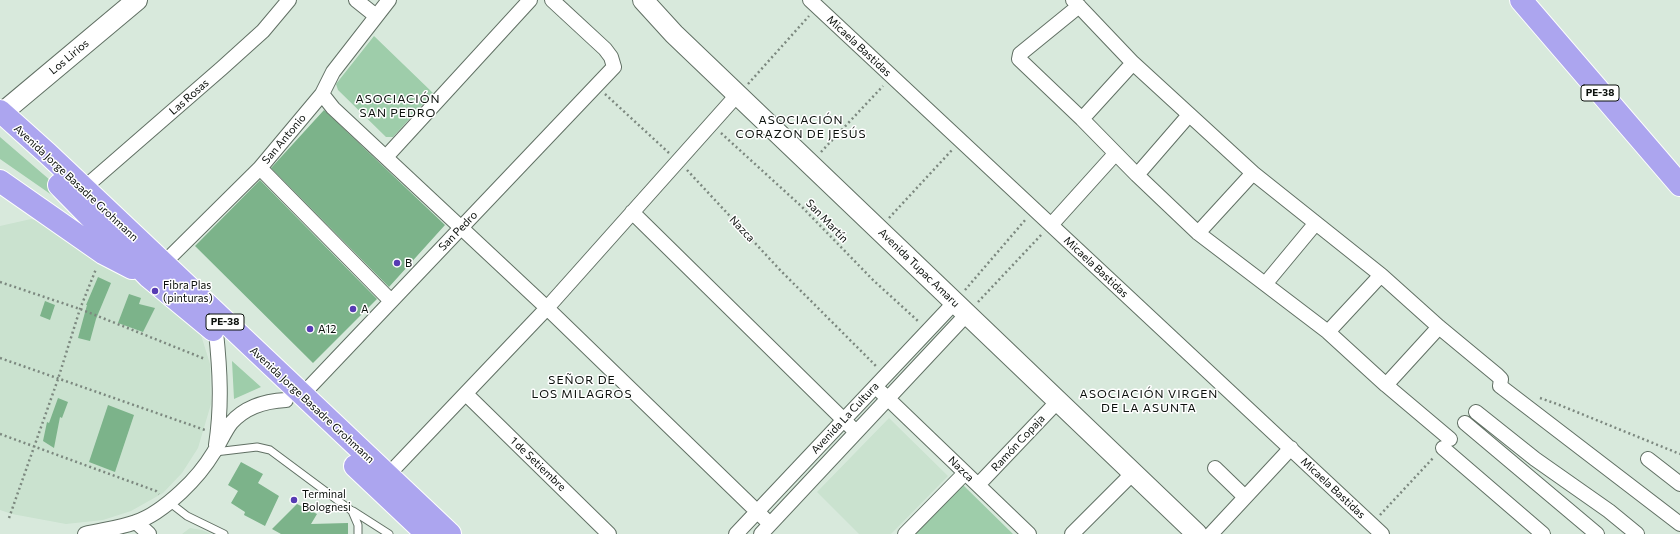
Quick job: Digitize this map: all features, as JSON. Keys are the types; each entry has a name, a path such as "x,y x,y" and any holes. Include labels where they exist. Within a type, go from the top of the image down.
{"highway":[{"name":"PE-38","path":"1521,0 1680,185"},
{"name":"Avenida Jorge Basadre Grohmann","path":"0,115 84,188 156,271 216,332 388,475 450,534"},
{"name":"Avenida Jorge Basadre Grohmann","path":"0,115 67,192 294,397 427,534"},
{"path":"0,181 103,253 156,271"}],"street":[{"name":"Los Lirios","path":"0,115 137,0"},
{"name":"Las Rosas","path":"84,188 263,31 289,0"},
{"path":"356,0 376,16"},
{"name":"San Antonio","path":"156,271 260,168 322,94 333,72 389,0"},
{"path":"386,157 530,0"},
{"name":"San Pedro","path":"294,397 391,301 614,67 611,57 605,49 552,0"},
{"name":"Avenida Tupac Amaru","path":"642,0 674,34 737,95 1197,534"},
{"path":"1544,534 1328,332 1266,283 1198,233 1136,175 1082,119 1019,59 1018,56 1076,3 1133,63 1253,174 1381,275 1439,327 1501,379 1500,386 1680,524"},
{"name":"Micaela Bastidas","path":"814,4 1382,534"},
{"path":"1082,119 1133,63"},
{"path":"322,94 332,108 461,227 758,512 765,529"},
{"path":"388,475 546,308 679,162 737,95"},
{"path":"1136,175 1189,115"},
{"path":"1051,225 1115,154"},
{"path":"260,168 391,301"},
{"path":"1198,233 1253,174"},
{"path":"632,212 856,432"},
{"path":"1266,283 1315,224"},
{"path":"1328,332 1381,275"},
{"name":"Avenida La Cultura","path":"736,534 928,330 961,308"},
{"name":"Avenida La Cultura","path":"765,529 887,399 961,308"},
{"path":"1386,385 1439,327"},
{"path":"214,452 218,434 221,401 220,365 216,332"},
{"name":"Nazca","path":"875,387 1029,534"},
{"name":"1 de Setiembre","path":"466,394 609,534"},
{"path":"85,534 136,522 169,502 192,482 214,452 231,424 246,410 265,402 294,397"},
{"name":"Ramón Copaja","path":"978,485 1058,401"},
{"path":"1476,412 1535,459 1609,511 1638,534"},
{"path":"1465,423 1597,534"},
{"path":"1211,534 1291,448"},
{"path":"1648,459 1680,484"},
{"path":"1215,468 1245,497"},
{"path":"905,534 965,473"},
{"path":"1072,534 1133,473"},
{"path":"136,522 149,534"}],"lane":[{"path":"214,452 257,447 270,450 352,511 389,534"},
{"path":"169,502 187,516 224,534"},
{"path":"352,511 358,525 358,534"}],"path":[{"path":"737,95 814,4"},
{"path":"810,164 892,76"},
{"name":"Nazca","path":"595,86 679,162 781,271 886,376"},
{"name":"San Martín","path":"712,124 801,206 873,280 928,330"},
{"path":"879,230 960,140"},
{"path":"961,308 1034,209"},
{"path":"961,308 1051,225"},
{"path":"9,518 58,379 80,309 103,253"},
{"path":"0,282 80,309 220,365"},
{"path":"0,358 218,434"},
{"path":"1536,397 1558,404 1680,454"},
{"path":"0,434 156,491 169,502"},
{"path":"1371,524 1446,443"}],"shaded area":[{"path":"31,219 56,225 118,265 201,335 210,364 211,404 198,448 182,473 163,493 131,511 103,520 66,524 12,514 0,510 0,226"},
{"path":"889,418 948,476 891,534 859,534 817,492"},
{"path":"190,528 202,530 211,534 182,534"}],"green space":[{"path":"374,36 433,93 393,137 386,137 338,90 336,84"},
{"path":"0,137 65,193 59,200 0,159"},
{"path":"232,361 261,387 234,399"},
{"path":"963,485 1013,534 914,534"}],"building":[{"path":"324,110 445,225 389,287 271,168"},
{"path":"260,180 377,299 313,363 195,246"},
{"path":"98,277 111,283 96,319 90,341 78,338 86,305"},
{"path":"129,294 141,298 139,304 155,308 143,332 118,323"},
{"path":"45,301 55,305 50,320 40,316"},
{"path":"58,398 68,402 62,418 60,417 54,448 43,441 47,422 49,423"},
{"path":"108,405 134,415 115,472 89,462"},
{"path":"241,462 263,474 258,483 279,496 265,526 244,515 245,512 231,503 238,491 228,485"},
{"path":"297,504 317,514 311,524 348,523 348,534 281,534 272,529"}],"place":[{"name":"B","path":"397,263"},
{"name":"Fibra Plas (pinturas)","path":"155,291"},
{"name":"A","path":"353,309"},
{"name":"A12","path":"310,329"},
{"name":"Terminal Bolognesi","path":"294,500"}],"district":[{"name":"ASOCIACIÓN SAN PEDRO","path":"398,106"},
{"name":"ASOCIACIÓN CORAZON DE JESÚS","path":"801,127"},
{"name":"SEÑOR DE LOS MILAGROS","path":"582,387"},
{"name":"ASOCIACIÓN VIRGEN DE LA ASUNTA","path":"1149,401"}]}
